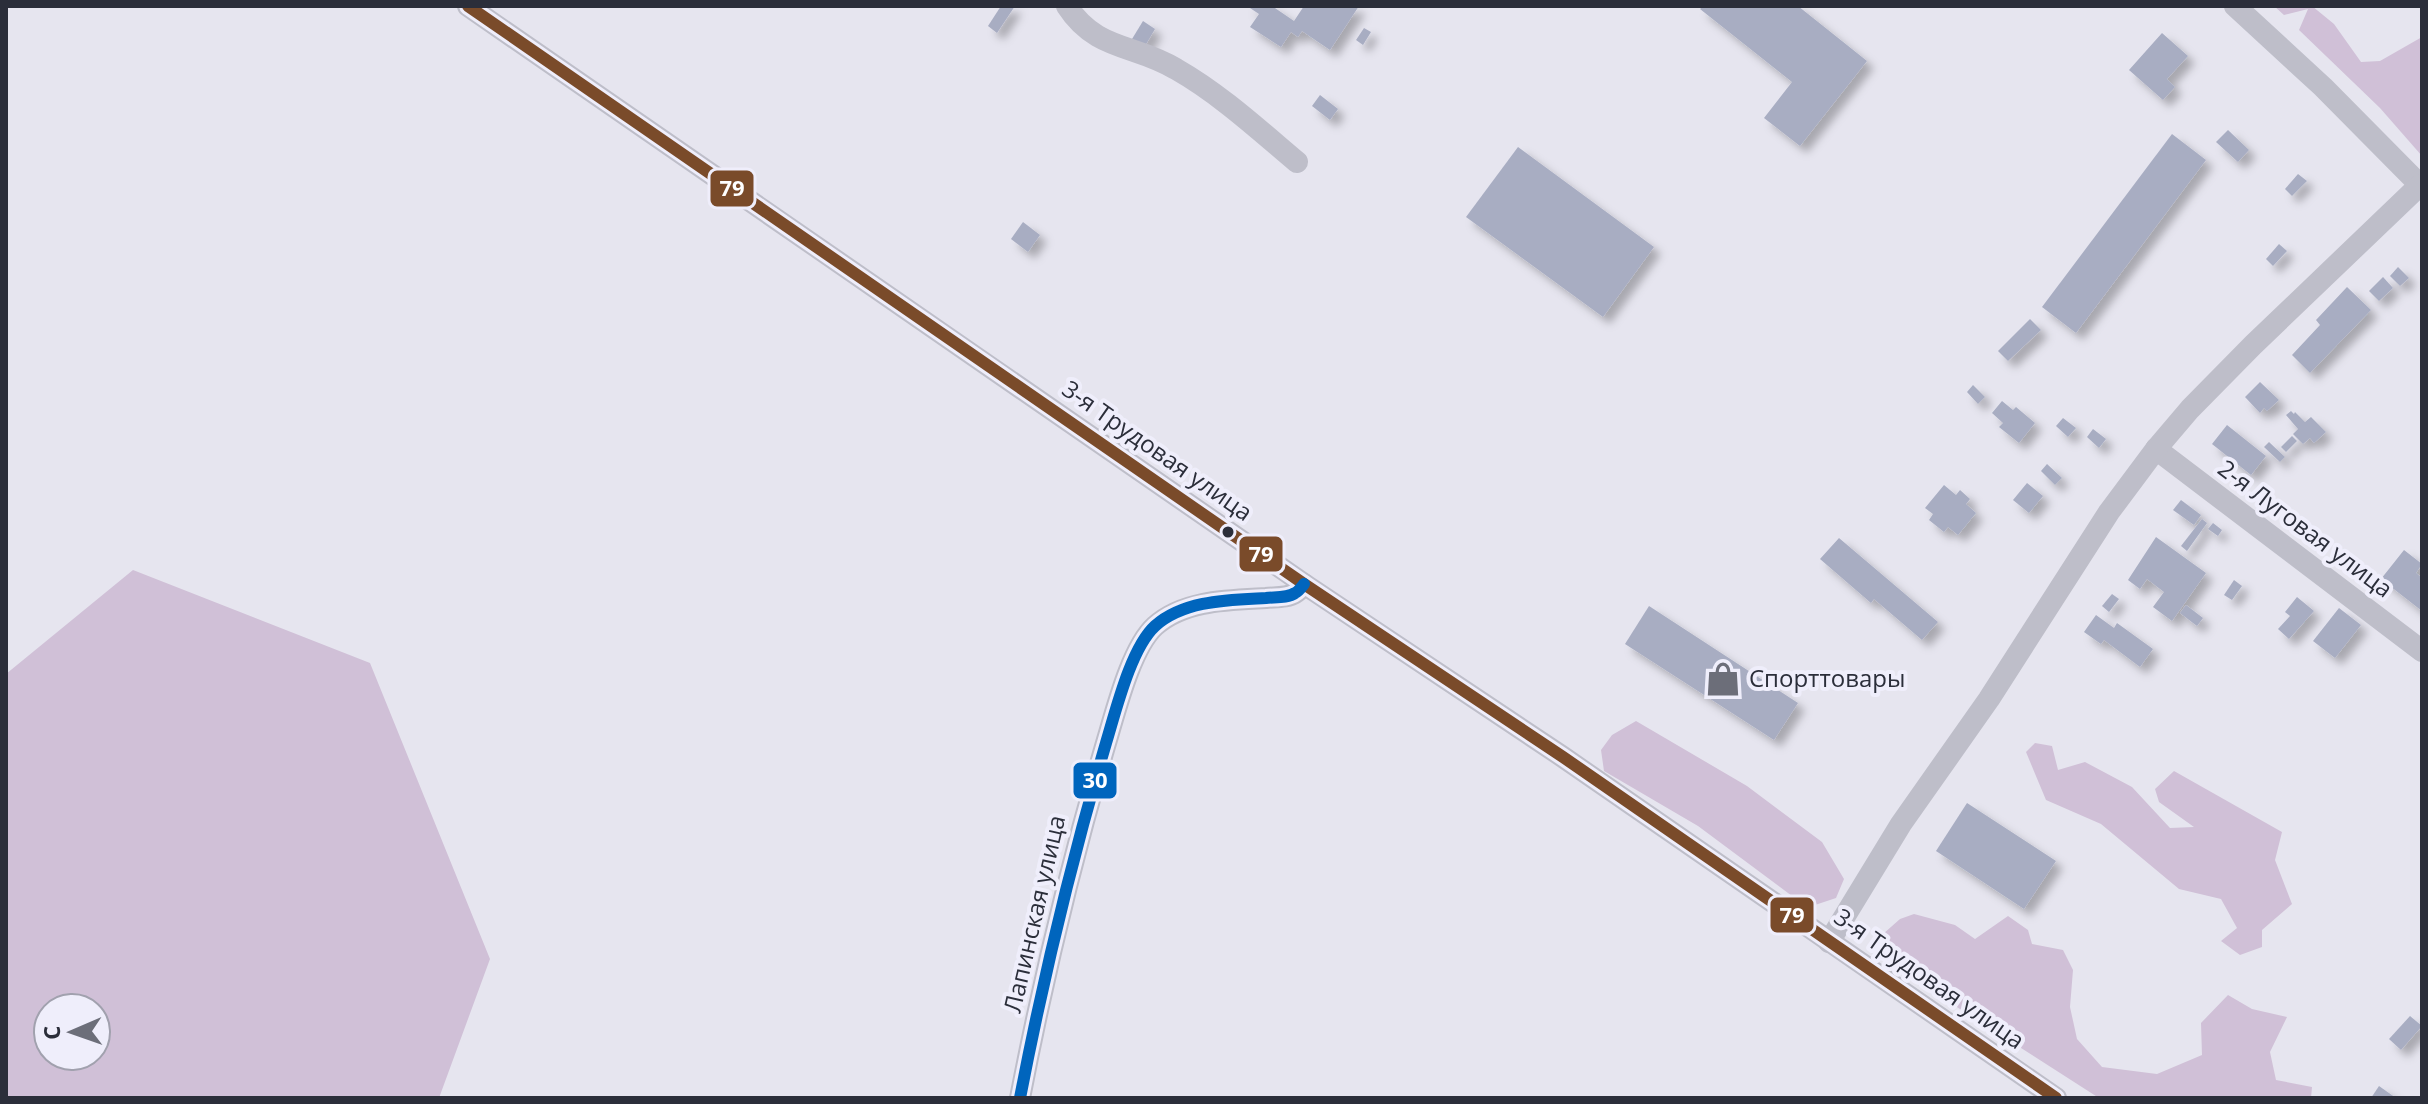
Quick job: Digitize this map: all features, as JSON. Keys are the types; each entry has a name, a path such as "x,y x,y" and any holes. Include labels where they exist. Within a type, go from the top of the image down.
{"street":[{"name":"3-я Трудовая улица","path":"468,6 1304,584 1563,757 2056,1098"},
{"path":"1067,6 1092,34 1116,46 1152,56 1197,82 1297,162"},
{"path":"1829,942 1901,824 1989,699 2109,512 2156,449 2190,409 2253,345 2421,186 2323,87 2235,6"},
{"name":"2-я Луговая улица","path":"2156,449 2422,651"},
{"name":"Лапинская улица","path":"1020,1098 1082,825 1119,700 1139,648 1156,625 1188,607 1294,594 1304,584"}],"shaded area":[{"path":"2274,6 2312,6 2334,24 2361,62 2380,61 2422,37 2422,156 2380,108 2299,30 2308,9 2284,15"},
{"path":"133,570 370,663 490,959 439,1098 6,1098 6,674"},
{"path":"1636,721 1747,786 1822,842 1844,879 1836,898 1815,905 1792,896 1698,826 1604,771 1601,750 1612,735"},
{"path":"2035,743 2052,746 2058,770 2085,762 2132,787 2170,828 2194,827 2159,802 2155,789 2174,771 2282,832 2275,860 2292,904 2262,930 2262,947 2240,955 2221,941 2237,928 2221,899 2179,889 2101,824 2046,800 2026,752"},
{"path":"1914,914 1955,925 1975,939 2008,916 2028,930 2032,944 2063,950 2073,970 2070,1007 2077,1039 2102,1067 2157,1074 2202,1055 2201,1023 2228,995 2252,1009 2287,1017 2270,1052 2276,1080 2312,1087 2311,1098 2099,1098 1921,984 1883,955 1883,934 1900,919"}],"building":[{"path":"1001,6 1015,6 997,33 988,26"},
{"path":"1247,6 1272,6 1294,21 1304,6 1359,6 1330,50 1302,31 1298,37 1291,32 1281,47 1250,27 1259,14"},
{"path":"1703,6 1798,6 1867,61 1800,146 1764,118 1792,82 1700,9"},
{"path":"1143,21 1155,29 1145,46 1132,39"},
{"path":"1364,28 1371,32 1363,45 1356,40"},
{"path":"2162,33 2188,56 2167,79 2175,87 2163,100 2129,70"},
{"path":"1320,95 1338,109 1330,120 1312,106"},
{"path":"2228,130 2249,150 2238,162 2216,142"},
{"path":"2172,134 2206,160 2076,333 2042,307"},
{"path":"1518,147 1654,247 1603,317 1466,217"},
{"path":"2298,174 2307,181 2292,196 2285,189"},
{"path":"1023,222 1040,235 1028,252 1011,239"},
{"path":"2279,244 2287,251 2273,266 2266,259"},
{"path":"2398,267 2409,278 2400,286 2390,276"},
{"path":"2383,277 2393,288 2379,301 2369,291"},
{"path":"2347,287 2371,310 2310,373 2292,355 2320,325 2316,320"},
{"path":"2030,319 2041,330 2008,361 1998,351"},
{"path":"2260,382 2279,400 2260,413 2245,397"},
{"path":"1973,385 1985,397 1978,404 1967,392"},
{"path":"2002,401 2013,410 2016,407 2035,423 2019,443 1999,427 2003,423 1992,413"},
{"path":"2291,411 2305,422 2311,417 2326,432 2314,443 2310,438 2303,444 2293,434 2298,429 2286,415"},
{"path":"2063,418 2076,428 2068,437 2056,426"},
{"path":"2227,425 2266,456 2251,475 2212,444"},
{"path":"2093,429 2106,439 2099,448 2087,437"},
{"path":"2292,436 2297,441 2286,452 2281,447"},
{"path":"2269,442 2285,457 2280,462 2264,447"},
{"path":"2047,464 2062,478 2055,485 2041,471"},
{"path":"2027,483 2043,496 2029,513 2013,500"},
{"path":"1944,485 1956,495 1960,490 1970,499 1966,504 1976,513 1958,535 1948,527 1944,532 1929,520 1933,514 1925,508"},
{"path":"2181,500 2201,515 2194,525 2173,510"},
{"path":"2202,519 2207,523 2187,551 2181,546"},
{"path":"2213,523 2222,530 2218,536 2208,529"},
{"path":"2156,537 2206,573 2172,621 2153,607 2164,592 2147,579 2140,589 2128,580"},
{"path":"1839,538 1938,622 1922,640 1874,599 1871,603 1820,559"},
{"path":"2404,550 2422,564 2416,573 2422,578 2422,611 2381,579"},
{"path":"2234,580 2242,586 2232,600 2224,595"},
{"path":"2112,594 2119,599 2109,612 2102,606"},
{"path":"2297,597 2314,611 2289,639 2278,629 2290,616 2285,612"},
{"path":"2186,605 2203,618 2197,626 2180,613"},
{"path":"1649,606 1798,703 1774,740 1625,644"},
{"path":"2339,608 2361,625 2335,658 2313,641"},
{"path":"2096,615 2114,628 2117,623 2153,649 2140,667 2104,640 2101,644 2084,632"},
{"path":"1967,803 2056,861 2024,909 1936,851"},
{"path":"2410,1016 2422,1026 2401,1050 2389,1039"},
{"path":"2379,1086 2396,1098 2371,1098"}],"transit line":[{"name":"79","path":"468,6 1304,584 1563,757 2056,1098"},
{"name":"30","path":"1020,1098 1048,964 1081,831 1120,697 1146,636 1167,617 1193,606 1289,596 1304,584"}],"place":[{"name":"Спорттовары","path":"1723,679"}]}
